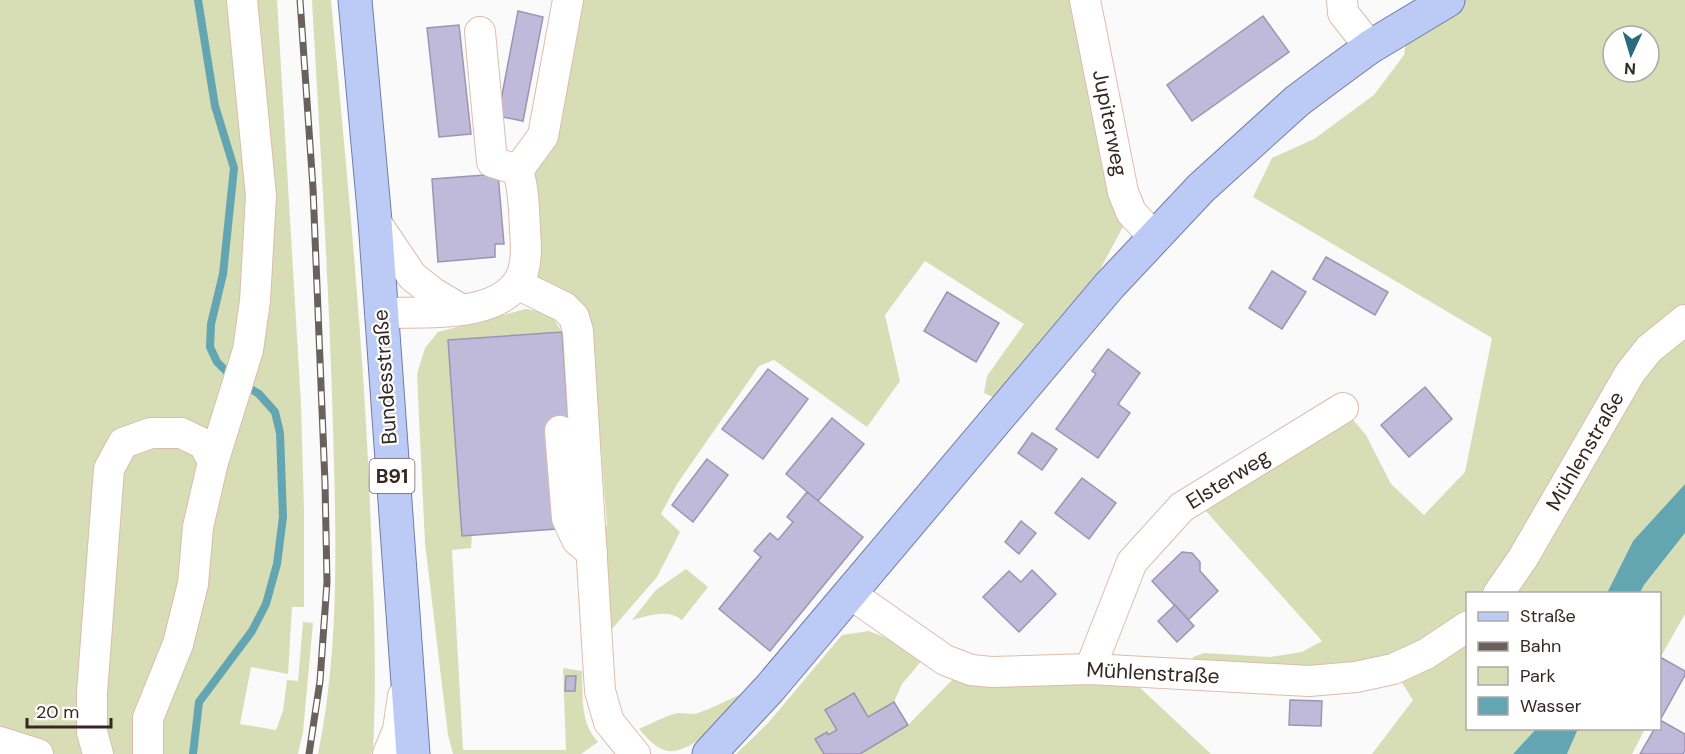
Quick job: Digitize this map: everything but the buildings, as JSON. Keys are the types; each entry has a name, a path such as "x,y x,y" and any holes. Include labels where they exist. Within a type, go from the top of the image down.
{"main road":[{"name":"Bundesstraße","path":"355,0 375,221 412,754"},
{"path":"709,754 770,688 1109,286 1201,188 1297,101 1370,47 1448,0"},
{"path":"405,672 421,736 431,754"}],"street":[{"path":"148,754 148,718 178,644 193,584 198,527 213,462 248,351 255,301 261,196 242,0"},
{"path":"518,170 543,136 568,0"},
{"name":"Jupiterweg","path":"1085,0 1123,192 1131,212 1154,237"},
{"path":"1342,0 1344,13 1370,47"},
{"path":"480,32 492,162 518,170"},
{"path":"380,313 462,310 492,304 517,284 523,271 526,255 522,184 518,170"},
{"path":"375,221 412,276 432,292 462,310"},
{"path":"517,284 564,307 573,317 578,331 602,703 609,722 635,754"},
{"name":"Mühlenstraße","path":"1499,592 1523,558 1630,373 1649,349 1685,320"},
{"name":"Elsterweg","path":"1090,669 1132,562 1182,507 1343,408"},
{"path":"560,431 567,518 577,540 592,553"},
{"path":"98,754 92,732 92,693 108,469 123,442 152,433 181,434 204,444 213,462"},
{"name":"Mühlenstraße","path":"849,593 945,660 971,670 992,672 1090,669 1309,681 1356,677 1393,669 1426,654 1466,627"},
{"path":"388,754 398,730 405,672"},
{"path":"0,742 38,754"}],"green space":[{"path":"0,0 277,0 301,404 304,607 292,607 288,674 251,667 240,724 276,730 283,711 287,680 298,681 303,622 313,623 303,732 298,754 0,754"},
{"path":"312,0 331,0 355,265 368,465 375,640 375,694 371,754 318,754 330,673 335,550 329,320"},
{"path":"568,0 1085,0 1131,212 1097,275 995,398 984,393 987,376 1024,324 925,261 885,315 900,381 867,427 774,360 759,366 677,484 661,514 680,532 657,577 598,645 592,553 607,525 592,335 523,271 522,184"},
{"path":"1448,0 1685,0 1685,484 1633,541 1608,592 1466,592 1466,730 1535,730 1513,754 1372,754 1413,700 1393,669 1190,675 1193,657 1204,653 1270,657 1302,652 1322,641 1195,499 1343,408 1366,435 1391,484 1424,515 1465,472 1492,338 1253,197 1272,158 1314,139 1374,95 1404,55 1409,23"},
{"path":"526,309 550,313 562,332 448,340 462,536 472,535 471,548 452,550 463,750 566,750 563,668 582,671 585,718 592,735 598,742 581,754 453,754 448,735 425,543 417,374 425,348 438,332"},
{"path":"1685,533 1685,614 1661,656 1661,592 1641,592"},
{"path":"686,569 708,587 682,620 671,614 664,614 632,620 656,590"},
{"path":"869,631 891,640 923,659 902,684 894,702 868,717 854,693 837,730 828,735 826,732 816,739 824,754 736,754 768,723 842,635"},
{"path":"956,676 1138,686 1211,754 860,754 908,725"},
{"path":"743,693 700,739 679,750 668,751 660,748 639,729 678,713 695,714"},
{"path":"1578,730 1644,730 1632,754 1567,754"}],"water":[{"path":"1685,484 1685,533 1640,592 1608,592 1633,541"},
{"path":"1535,730 1578,730 1567,754 1513,754"}],"waterway":[{"path":"193,754 199,702 252,631 266,604 277,564 283,517 280,433 275,412 259,394 232,377 217,362 210,347 211,324 223,274 234,168 215,106 198,0"}],"railway":[{"path":"300,0 313,188 327,582 320,681 309,754"}]}
